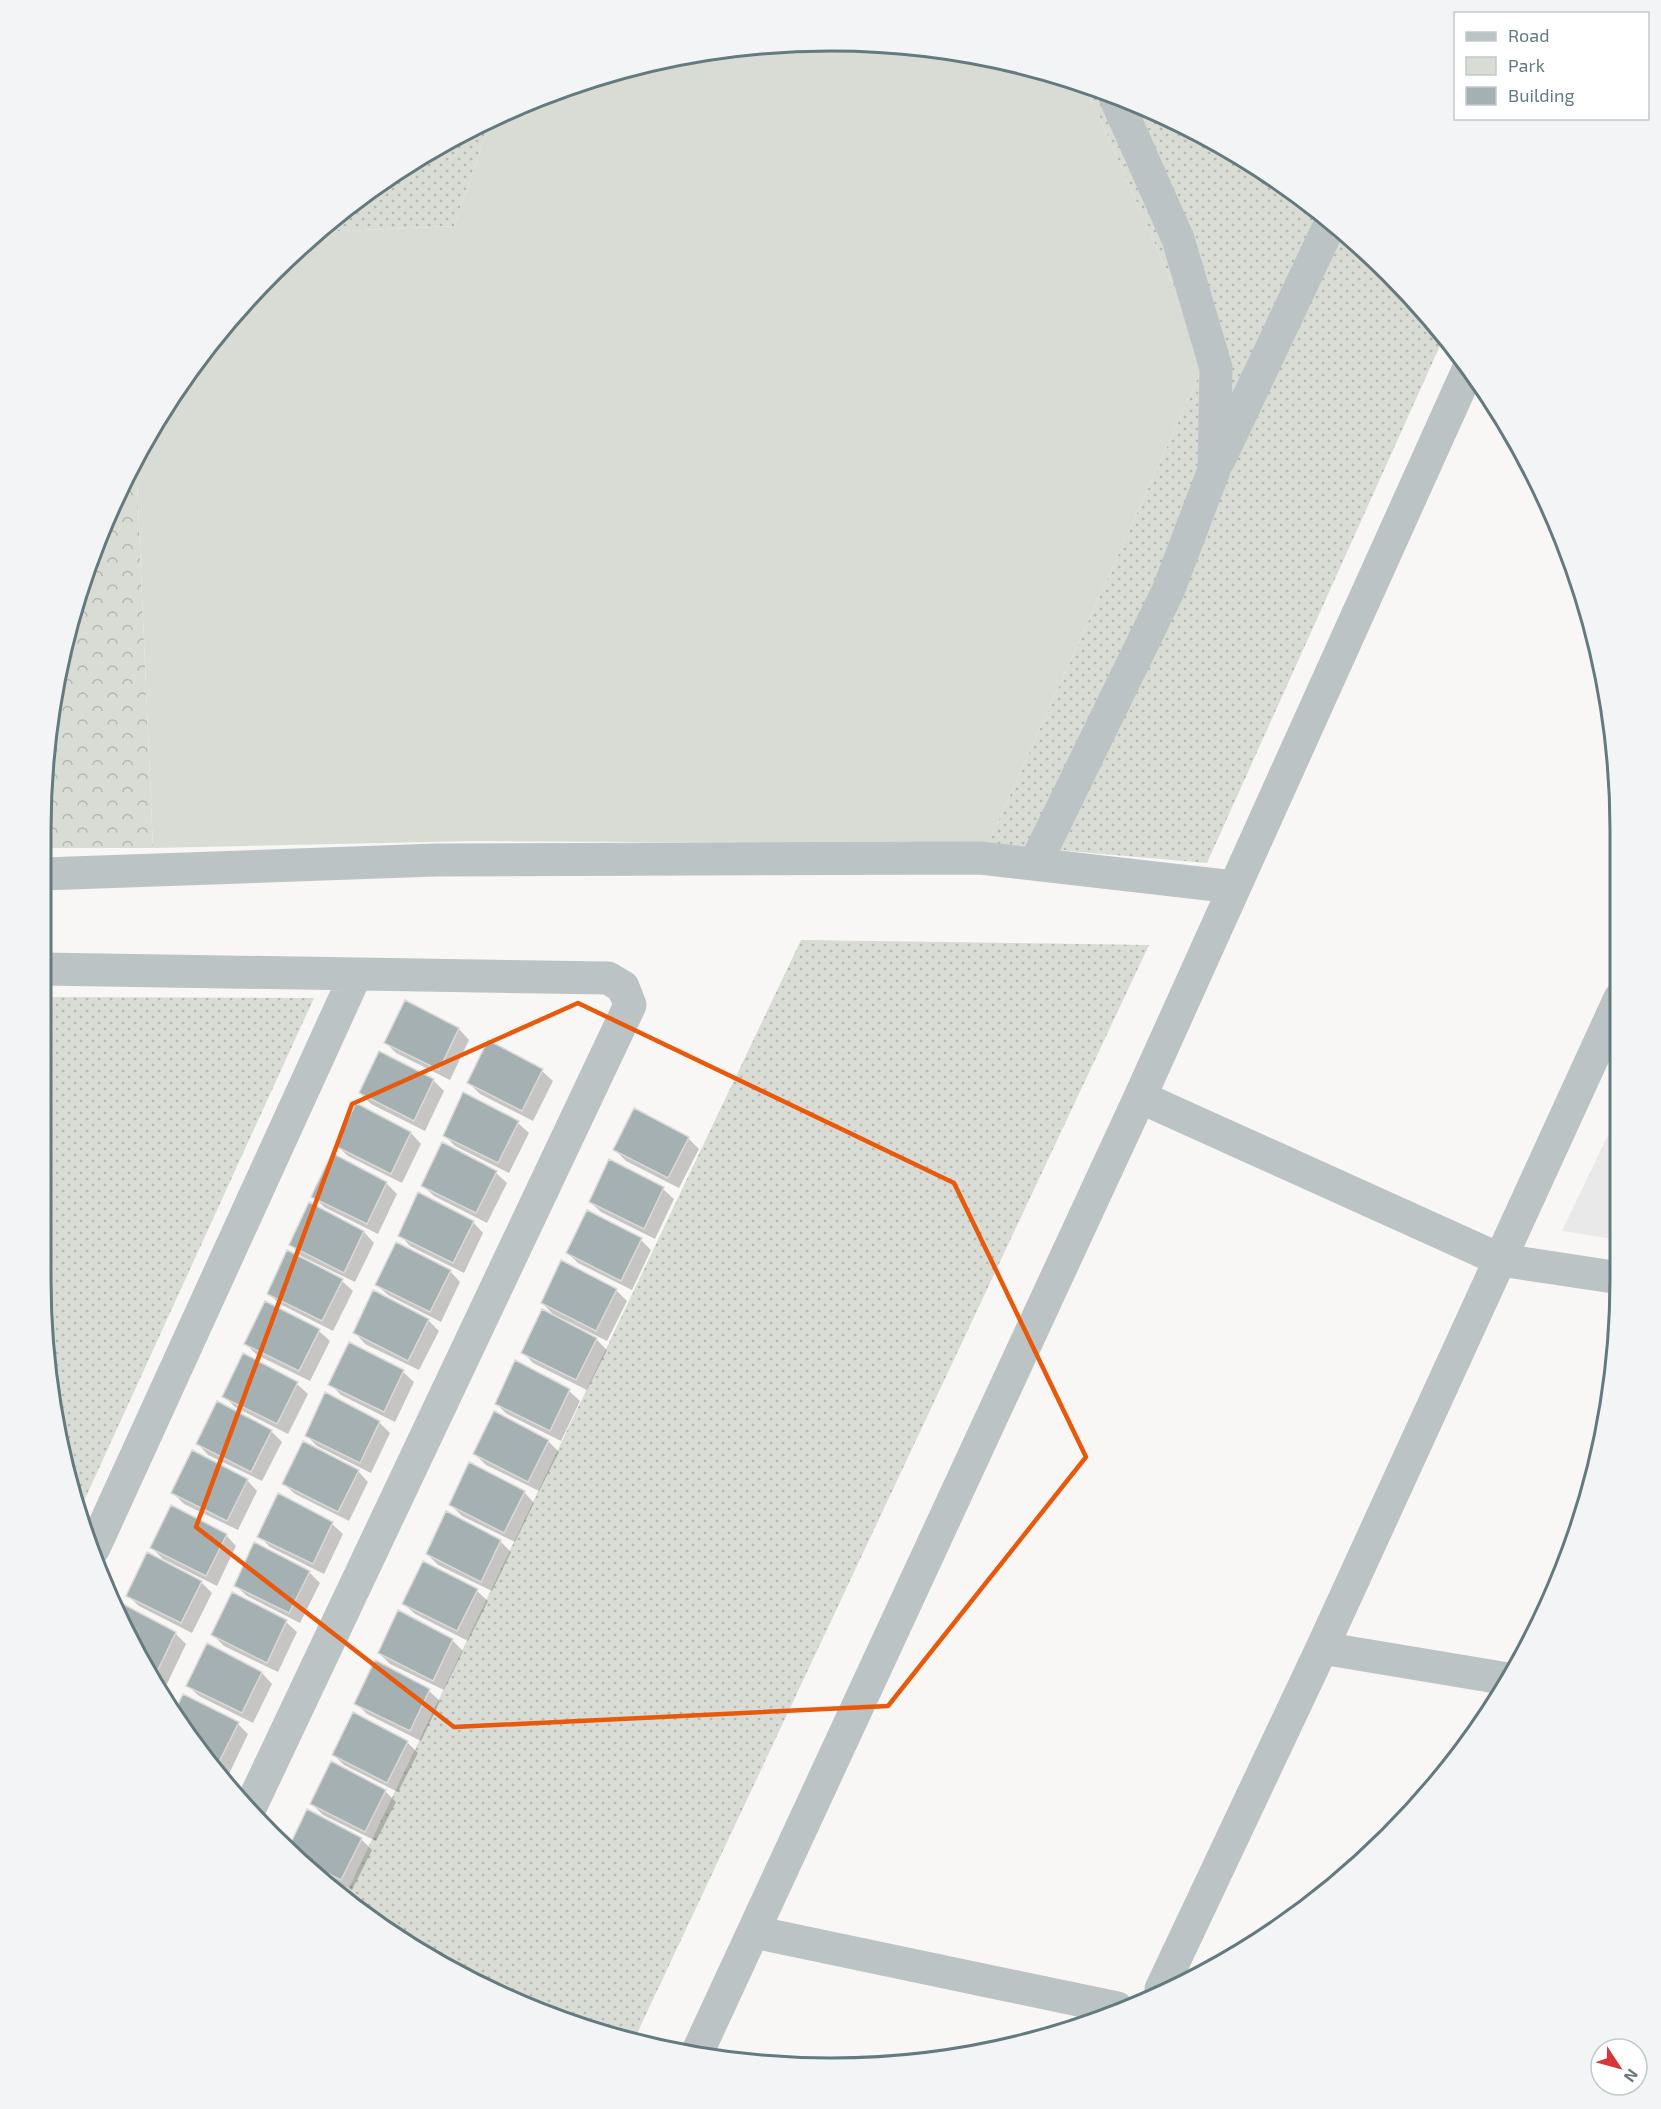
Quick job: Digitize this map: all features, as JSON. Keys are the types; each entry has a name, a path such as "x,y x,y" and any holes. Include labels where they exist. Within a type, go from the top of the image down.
{"street":[{"path":"1119,106 1178,239 1216,369 1214,470"},
{"path":"1035,864 1168,591 1214,470 1327,230"},
{"path":"700,2046 1140,1097 1464,377"},
{"path":"51,874 436,860 980,858 1234,887"},
{"path":"51,969 608,978 623,987 630,1005 253,1802"},
{"path":"97,1542 356,975"},
{"path":"1164,1983 1322,1648 1610,1020"},
{"path":"1140,1097 1501,1260 1610,1276"},
{"path":"1322,1648 1500,1678"},
{"path":"754,1932 1109,2006"}],"highlighted area":[{"path":"578,1003 954,1183 1086,1457 888,1706 454,1727 196,1527 352,1104"}],"shaded area":[{"path":"1610,1131 1610,1238 1562,1231"}],"green space":[{"path":"830,51 881,53 983,66 1090,95 1206,360 988,844 476,841 153,848 137,475 182,397 212,356 279,279 332,231 454,226 487,131 580,92 678,66 780,53"},
{"path":"1090,95 1175,131 1264,182 1344,244 1382,279 1440,345 1207,863 988,844 1206,360"},
{"path":"487,131 454,226 332,231 397,182"},
{"path":"137,475 153,848 51,848 53,780 66,678 92,580 110,532"},
{"path":"801,940 1149,945 637,2033 580,2017 486,1978 397,1927 348,1890"},
{"path":"51,997 314,998 84,1501 66,1431 53,1329"}],"building":[{"path":"405,1000 459,1028 439,1070 384,1043"},
{"path":"488,1040 543,1069 522,1111 467,1083"},
{"path":"379,1051 434,1079 414,1121 359,1093"},
{"path":"463,1092 519,1121 498,1163 443,1136"},
{"path":"356,1103 411,1132 391,1174 335,1146"},
{"path":"634,1108 689,1137 668,1178 613,1150"},
{"path":"442,1142 497,1171 476,1213 421,1186"},
{"path":"332,1153 387,1182 367,1224 311,1197"},
{"path":"609,1159 664,1187 644,1229 589,1202"},
{"path":"418,1192 474,1221 453,1263 398,1236"},
{"path":"309,1202 364,1231 344,1273 289,1245"},
{"path":"587,1210 642,1238 621,1281 566,1253"},
{"path":"396,1242 451,1270 430,1312 375,1285"},
{"path":"287,1250 343,1279 322,1321 267,1294"},
{"path":"561,1260 617,1289 596,1331 541,1303"},
{"path":"373,1290 429,1319 408,1361 353,1333"},
{"path":"265,1301 320,1329 299,1371 244,1344"},
{"path":"542,1309 597,1338 576,1380 521,1353"},
{"path":"349,1342 404,1370 384,1412 328,1385"},
{"path":"243,1353 298,1382 277,1424 222,1397"},
{"path":"515,1360 570,1389 550,1431 495,1404"},
{"path":"325,1392 380,1421 360,1463 305,1436"},
{"path":"217,1401 272,1430 251,1472 196,1444"},
{"path":"494,1411 549,1440 528,1482 473,1454"},
{"path":"303,1441 359,1470 338,1512 282,1484"},
{"path":"192,1450 248,1479 227,1521 171,1493"},
{"path":"469,1462 525,1491 504,1533 449,1505"},
{"path":"278,1493 333,1522 313,1564 257,1537"},
{"path":"171,1505 227,1534 206,1576 150,1548"},
{"path":"446,1511 501,1540 481,1582 426,1554"},
{"path":"254,1542 310,1571 289,1613 234,1586"},
{"path":"147,1552 202,1581 181,1623 126,1596"},
{"path":"423,1561 478,1589 457,1631 402,1604"},
{"path":"232,1592 287,1620 267,1663 211,1635"},
{"path":"122,1604 176,1632 157,1672"},
{"path":"398,1610 453,1639 433,1681 378,1653"},
{"path":"207,1643 262,1672 242,1713 186,1686"},
{"path":"375,1660 430,1689 410,1731 354,1704"},
{"path":"183,1694 239,1722 219,1762 182,1712 178,1705"},
{"path":"353,1712 408,1741 387,1783 332,1755"},
{"path":"331,1761 386,1790 365,1832 310,1804"},
{"path":"307,1809 362,1838 341,1880 326,1873 292,1842"}]}
